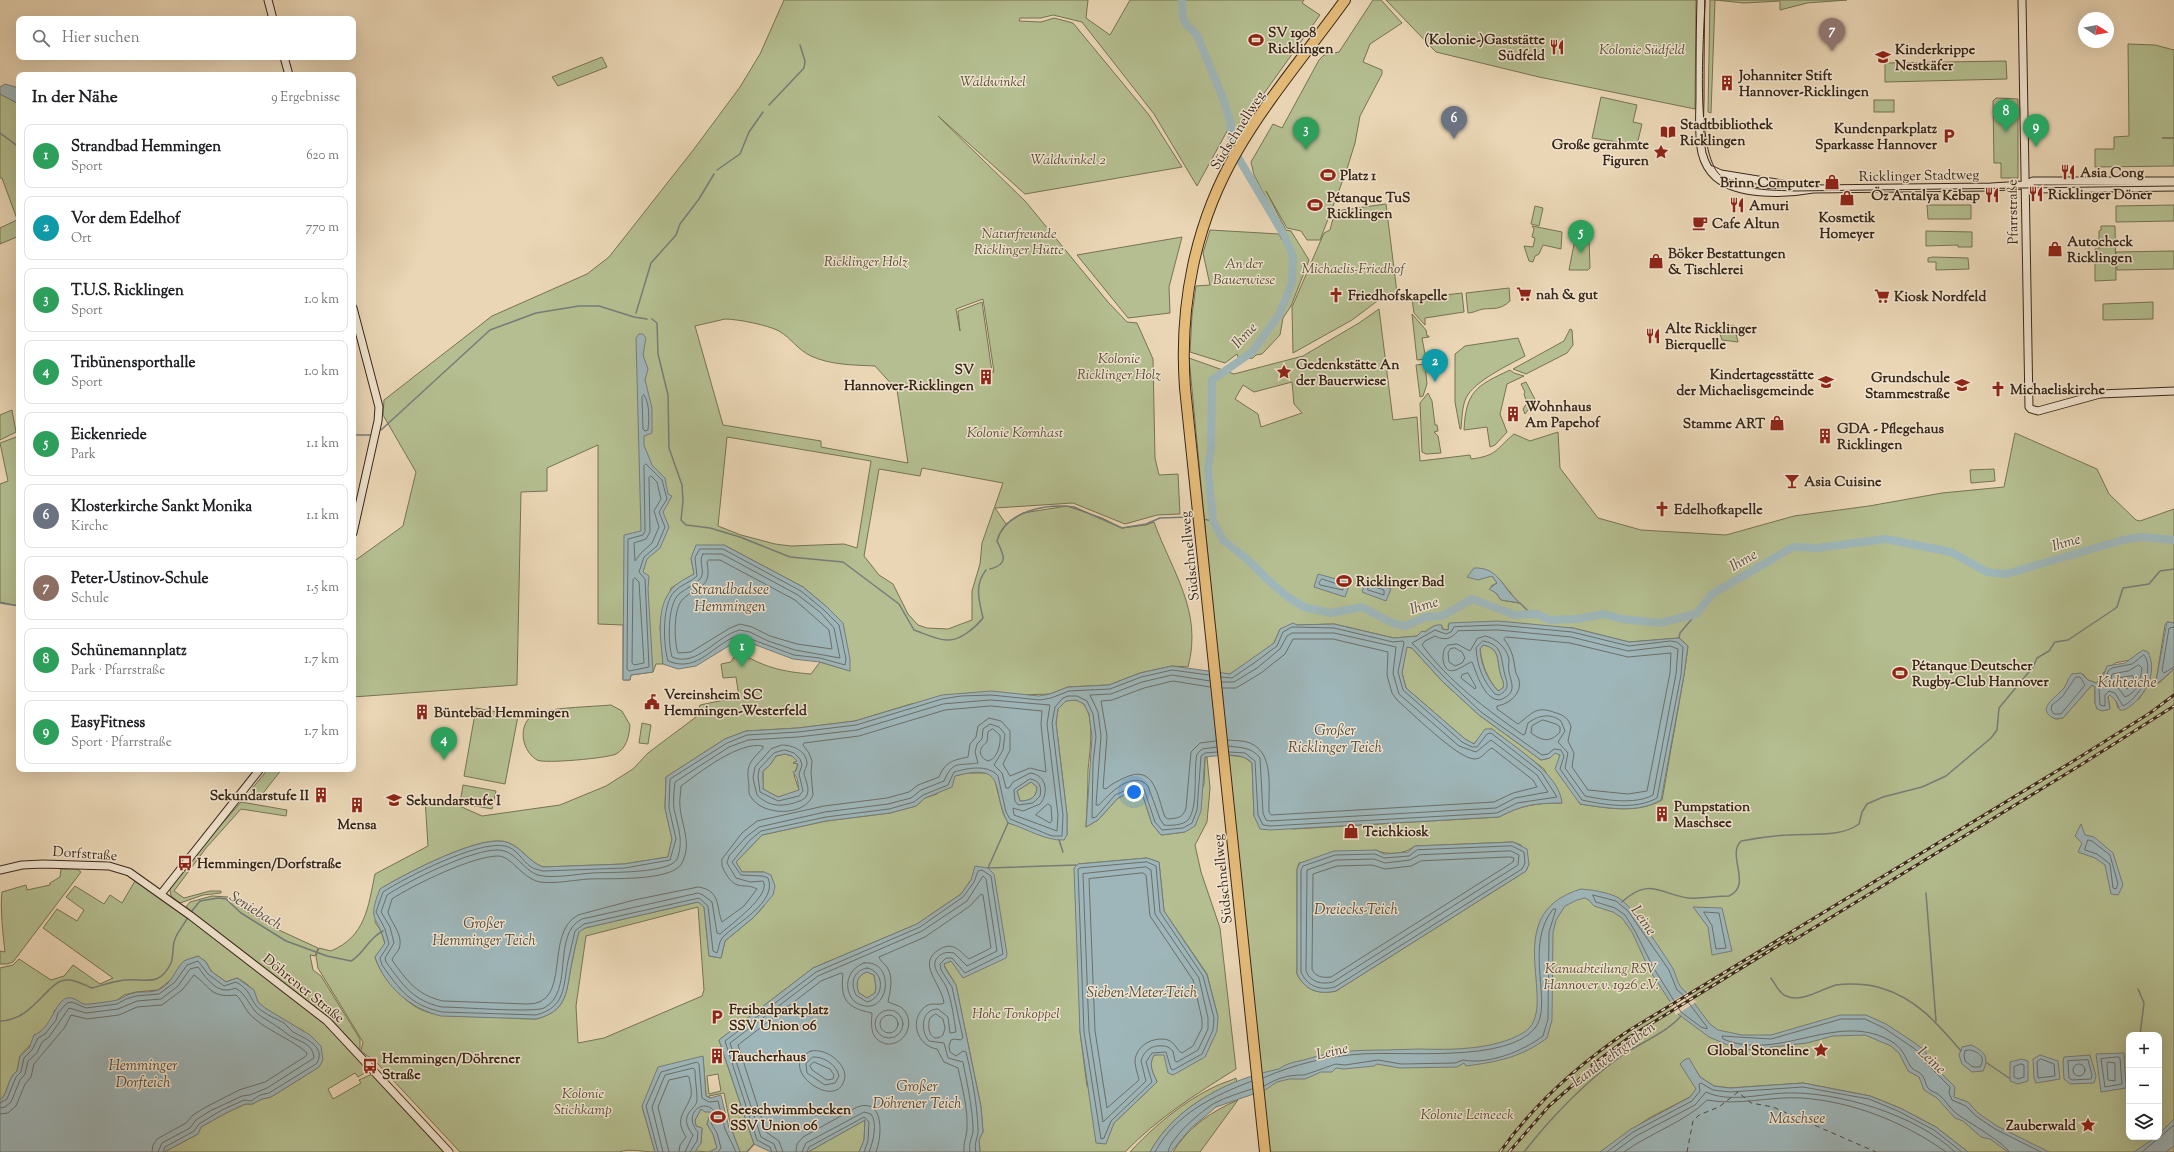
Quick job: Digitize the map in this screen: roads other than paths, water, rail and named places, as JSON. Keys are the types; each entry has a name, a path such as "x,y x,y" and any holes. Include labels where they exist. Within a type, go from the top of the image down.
{"highway":[{"name":"Südschnellweg","path":"1265,1152 1259,1121 1251,1052 1182,370 1181,347 1187,297 1197,248 1214,197 1243,137 1338,0"},
{"name":"Südschnellweg","path":"1243,137 1345,0"},
{"name":"Südschnellweg","path":"1259,1121 1259,1152"}],"street":[{"path":"268,0 273,16"},
{"path":"1701,0 1701,145 1708,167"},
{"name":"Pfarrstraße","path":"2022,0 2028,402 2031,409 2038,411 2100,394 2174,391"},
{"name":"Pfarrstraße","path":"2023,13 2025,0"},
{"path":"285,60 288,72"},
{"name":"Ricklinger Stadtweg","path":"1708,167 1721,174 1813,189"},
{"name":"Ricklinger Stadtweg","path":"1708,167 1715,176 1738,187 1778,193 1813,189 2025,185 2033,181 2174,181"},
{"name":"Ricklinger Stadtweg","path":"2025,185 2033,189 2174,187"},
{"path":"356,319 379,406 378,421 356,520"},
{"path":"161,894 258,772"},
{"name":"Dorfstraße","path":"0,870 31,864 114,866 129,872 161,894"},
{"name":"Döhrener Straße","path":"161,894 320,1015 367,1063 449,1152"}],"water":[{"path":"5,84 16,87 16,102 0,94 0,87"},
{"path":"639,334 643,334 646,338 643,355 648,369 645,380 652,408 652,433 644,436 644,445 652,465 665,478 668,494 672,496 663,512 669,527 660,548 647,559 643,572 649,576 648,589 653,672 631,675 630,680 623,680 624,535 641,531 636,338"},
{"name":"Strandbadsee Hemmingen","path":"696,545 724,545 803,587 843,623 850,659 850,671 820,662 793,659 740,639 696,666 678,669 663,664 660,626 663,607 666,598 673,587 694,574 691,558"},
{"path":"1474,568 1490,571 1520,603 1501,600 1496,593 1489,589 1497,583 1492,576 1478,580 1467,577"},
{"path":"1318,574 1350,583 1345,597 1314,587"},
{"path":"1367,579 1391,589 1386,601 1362,592"},
{"path":"1498,621 1573,628 1629,642 1679,638 1688,646 1661,800 1642,807 1622,809 1580,804 1555,769 1560,755 1555,753 1550,758 1541,760 1479,715 1442,681 1412,648 1407,647 1402,673 1406,688 1465,739 1474,744 1485,729 1492,729 1523,752 1545,771 1559,792 1562,803 1522,807 1499,817 1270,830 1260,829 1254,816 1252,763 1248,759 1242,757 1223,755 1205,757 1201,811 1195,826 1185,832 1161,835 1152,824 1141,790 1137,789 1118,798 1098,820 1086,827 1092,737 1089,714 1084,704 1076,700 1066,701 1058,709 1056,723 1067,815 1067,835 1064,840 1057,840 1043,836 1008,823 995,782 991,776 984,773 972,773 955,776 952,787 925,798 916,806 890,813 826,821 762,835 736,862 742,872 764,872 771,875 775,886 773,895 754,917 725,941 721,958 709,956 704,907 698,902 585,928 579,932 564,998 555,1011 536,1019 441,1016 430,1013 410,1002 392,987 379,968 375,957 385,943 374,913 374,907 380,889 406,874 444,856 464,849 482,843 498,841 509,843 538,865 543,867 624,864 668,857 672,839 665,808 666,777 725,739 746,731 798,728 855,721 942,695 991,691 1039,696 1050,694 1068,687 1109,685 1140,673 1172,666 1230,674 1274,643 1280,629 1293,623 1297,625 1334,624 1394,638 1417,636 1422,631 1425,632 1437,625 1442,625 1442,629 1448,630 1449,623","holes":["1483,645 1492,649 1497,655 1500,674 1504,684 1503,688 1498,691 1491,682 1483,666 1480,649","785,754 792,756 797,761 793,763 798,764 796,771 793,772 797,778 799,790 778,797 763,789 763,771 770,765 776,756","1031,782 1037,787 1036,794 1032,798 1026,800 1020,801 1017,791"]},
{"name":"Kuhteiche","path":"2167,622 2174,623 2174,669 2158,683 2156,681"},
{"name":"Kuhteiche","path":"2143,650 2148,652 2151,659 2152,666 2150,680 2143,693 2133,704 2124,710 2120,710 2116,701 2110,695 2108,697 2110,709 2102,711 2097,709 2095,703 2095,687 2092,685 2063,718 2056,719 2049,715 2047,708 2049,704 2052,699 2064,688 2072,674 2081,673 2088,680 2096,683 2102,679 2107,666 2125,663"},
{"path":"2081,824 2085,835 2094,837 2113,853 2123,885 2118,895 2111,894 2105,865 2095,858 2078,852 2082,843 2075,836"},
{"name":"Dreiecks-Teich","path":"1513,842 1527,849 1529,864 1526,871 1336,991 1318,992 1308,987 1300,979 1297,974 1297,869 1300,863 1334,851 1376,850 1384,854 1408,852 1415,846"},
{"name":"Sieben-Meter-Teich","path":"1147,858 1159,862 1164,911 1207,975 1218,1017 1217,1031 1205,1057 1173,1075 1168,1073 1164,1055 1154,1055 1151,1066 1157,1082 1114,1123 1106,1144 1096,1143 1080,1032 1074,868 1078,864"},
{"name":"Großer Döhrener Teich","path":"975,866 988,868 994,874 1007,954 1006,958 963,978 951,961 944,964 956,985 981,1107 983,1132 979,1140 980,1152 859,1152 864,1140 865,1120 808,1152 771,1152 754,1144 719,1040 813,968 917,924 961,894 971,880","holes":["867,972 874,975 876,987 875,993 867,998 859,993 857,983 861,975 864,973"]},
{"path":"1581,889 1613,895 1623,901 1630,908 1662,951 1674,970 1682,989 1710,1024 1718,1030 1742,1035 1771,1035 1840,1015 1866,1015 1886,1024 1925,1051 1931,1063 1955,1087 1954,1097 1968,1102 1978,1113 1997,1126 2049,1152 2008,1152 1990,1139 1981,1137 1963,1121 1955,1118 1937,1098 1924,1090 1919,1077 1908,1071 1899,1053 1891,1046 1865,1035 1833,1036 1807,1043 1747,1050 1735,1048 1709,1037 1678,1014 1649,969 1632,932 1622,918 1613,912 1594,906 1585,898 1565,906 1556,920 1553,933 1552,1020 1547,1038 1528,1050 1509,1058 1466,1066 1464,1063 1457,1067 1400,1068 1377,1064 1374,1066 1344,1069 1336,1068 1332,1072 1321,1072 1305,1079 1289,1079 1277,1082 1265,1090 1216,1107 1190,1129 1171,1152 1150,1152 1174,1121 1205,1097 1241,1080 1279,1069 1289,1064 1326,1054 1365,1050 1472,1048 1499,1043 1512,1039 1523,1033 1534,1021 1537,1004 1535,940 1541,919 1555,902"},
{"path":"1693,907 1722,908 1732,951 1712,955 1708,927"},
{"name":"Hemminger Dorfteich","path":"198,956 206,962 211,971 226,982 237,978 254,990 258,1002 265,1008 310,1035 321,1046 323,1060 319,1067 271,1097 262,1099 252,1104 245,1104 224,1114 201,1127 198,1134 164,1152 0,1152 0,1100 5,1094 11,1078 17,1071 20,1056 29,1048 34,1035 45,1027 63,1000 72,998 84,1004 90,1004 117,1000 137,992 155,991 163,988 167,984 184,961"},
{"path":"1971,1045 1982,1052 1986,1058 1983,1071 1972,1072 1962,1064 1959,1055 1962,1047"},
{"path":"2124,1053 2126,1088 2101,1092 2096,1054"},
{"path":"2040,1055 2058,1061 2060,1079 2036,1083 2034,1078 2033,1059"},
{"path":"2090,1055 2096,1076 2094,1083 2070,1084 2064,1079 2064,1057"},
{"path":"703,1056 706,1096 710,1098 721,1095 729,1128 731,1128 740,1152 709,1152 717,1148 713,1134 707,1124 711,1112 705,1112 701,1109 695,1120 696,1126 702,1128 701,1143 695,1152 655,1152 642,1106 658,1067"},
{"name":"Maschsee","path":"1689,1058 1700,1077 1714,1086 1730,1088 1803,1083 1870,1096 1900,1108 1936,1127 1968,1152 1600,1152 1631,1129 1690,1097 1696,1089 1680,1064"},
{"path":"2022,1059 2028,1061 2028,1081 2018,1084 2010,1081 2010,1062"},
{"path":"2174,1119 2174,1146 2166,1152 2134,1152 2152,1140 2162,1140 2162,1131"}],"waterway":[{"name":"Ihme","path":"1182,0 1183,18 1186,24 1197,35 1224,101 1230,121 1232,141 1239,159 1284,235 1293,256 1292,283 1279,315 1252,352 1212,380 1211,449 1208,469 1213,521 1223,540 1248,560 1270,582 1288,597 1304,607 1331,613 1362,607 1392,623 1405,626 1426,617 1442,616 1472,599 1515,615 1537,614 1549,620 1577,619 1604,614 1622,619 1660,623 1696,614 1712,594 1793,547 1817,548 1886,539 1951,552 1987,572 2006,574 2123,540 2140,537 2174,540"},
{"path":"769,105 804,68 805,61 800,45"},
{"path":"717,170 740,154 749,132 763,112"},
{"path":"0,133 16,145"},
{"path":"636,313 651,263 676,235 680,224 699,199 714,174"},
{"path":"381,430 490,330 536,313 579,306 599,306 634,317 647,319"},
{"path":"652,319 657,323 658,354 668,395 669,448 682,485 683,501 681,520 686,525 710,528 740,537 790,557 843,562 899,604 914,630 943,640 952,640 962,636 983,618 978,593 980,581 986,570"},
{"path":"356,435 372,435"},
{"path":"990,569 996,567 1003,561 1003,554 997,541 1001,531 1009,522 1028,511 1052,506 1074,507 1122,528 1146,524 1160,518 1188,517"},
{"path":"1202,519 1213,521"},
{"path":"1622,902 1632,894 1640,890 1648,889 1656,889 1689,898 1729,896 1736,891 1739,885 1736,854 1737,847 1741,841 1776,836 1825,834 1843,831 1859,824 1862,812 1867,804 1883,797 1922,787 1946,776 1991,738 1997,730 1999,708 2033,667 2037,658 2049,651 2055,642 2068,640 2117,607 2123,588 2149,584 2160,571 2174,569"},
{"path":"0,603 16,606"},
{"path":"1520,603 1530,613"},
{"path":"1679,638 1680,633 1696,614"},
{"path":"1008,823 988,868 1076,865"},
{"path":"1059,840 1063,852"},
{"path":"1926,893 1936,1021"},
{"name":"Seniebach","path":"191,912 200,901 218,898 226,899 241,913 286,941 327,956 351,961 378,934 383,931"},
{"name":"Seniebach","path":"0,1021 12,1019 22,1014 31,1008 52,987 59,982 66,980 76,981 92,988 108,983 132,980 151,980 162,976 171,963 175,939 188,917"},
{"path":"1771,978 1781,993 1792,998 1805,997 1836,985 1846,984 1871,986 1894,992 1916,1005 1926,1013 1961,1051"},
{"path":"2138,989 2144,1003 2140,1032"},
{"name":"Landwehrgraben","path":"1524,1152 1546,1125 1581,1089 1621,1056 1668,1028 1681,1016"},
{"path":"1987,1063 2009,1078"},
{"path":"747,1152 754,1144"}],"tram line":[{"path":"1705,0 1702,93 1707,144 1713,164 1721,176 1737,185 1757,189 1795,191 2174,186"}],"railway":[{"path":"1500,1152 1527,1117 1558,1086 1592,1057 1628,1031 2075,760 2150,713 2174,695"},
{"path":"1789,943 2079,766 2174,706"},
{"path":"1592,1065 1631,1036 1792,937"},
{"path":"1509,1152 1549,1106 1598,1063"}],"place":[{"name":"SV 1908 Ricklingen","path":"1256,40"},
{"name":"(Kolonie-)Gaststätte Südfeld","path":"1557,47"},
{"name":"Peter-Ustinov-Schule","path":"1832,51"},
{"name":"Kinderkrippe Nestkäfer","path":"1883,57"},
{"name":"Johanniter Stift Hannover-Ricklingen","path":"1727,83"},
{"name":"Stadtbibliothek Ricklingen","path":"1668,132"},
{"name":"Schünemannplatz","path":"2006,132"},
{"name":"Kundenparkplatz Sparkasse Hannover","path":"1949,136"},
{"name":"Klosterkirche Sankt Monika","path":"1454,139"},
{"name":"EasyFitness","path":"2036,147"},
{"name":"T.U.S. Ricklingen","path":"1306,150"},
{"name":"Große gerahmte Figuren","path":"1661,152"},
{"name":"Asia Cong","path":"2068,172"},
{"name":"Platz 1","path":"1328,175"},
{"name":"Brinn Computer","path":"1832,182"},
{"name":"Ricklinger Döner","path":"2036,194"},
{"name":"Öz Antalya Kebap","path":"1992,195"},
{"name":"Kosmetik Homeyer","path":"1847,198"},
{"name":"Pétanque TuS Ricklingen","path":"1315,205"},
{"name":"Amuri","path":"1737,205"},
{"name":"Cafe Altun","path":"1700,223"},
{"name":"Autocheck Ricklingen","path":"2055,249"},
{"name":"Eickenriede","path":"1581,253"},
{"name":"Böker Bestattungen & Tischlerei","path":"1656,261"},
{"name":"nah & gut","path":"1524,294"},
{"name":"Friedhofskapelle","path":"1336,295"},
{"name":"Kiosk Nordfeld","path":"1882,296"},
{"name":"Alte Ricklinger Bierquelle","path":"1653,336"},
{"name":"Gedenkstätte An der Bauerwiese","path":"1284,372"},
{"name":"SV Hannover-Ricklingen","path":"986,377"},
{"name":"Vor dem Edelhof","path":"1435,382"},
{"name":"Kindertagesstätte der Michaelisgemeinde","path":"1826,382"},
{"name":"Grundschule Stammestraße","path":"1962,385"},
{"name":"Michaeliskirche","path":"1998,389"},
{"name":"Wohnhaus Am Papehof","path":"1513,414"},
{"name":"Stamme ART","path":"1777,423"},
{"name":"GDA - Pflegehaus Ricklingen","path":"1825,436"},
{"name":"Asia Cuisine","path":"1792,481"},
{"name":"Edelhofkapelle","path":"1662,509"},
{"name":"Ricklinger Bad","path":"1344,581"},
{"name":"Strandbad Hemmingen","path":"742,667"},
{"name":"Pétanque Deutscher Rugby-Club Hannover","path":"1900,673"},
{"name":"Vereinsheim SC Hemmingen-Westerfeld","path":"652,702"},
{"name":"Büntebad Hemmingen","path":"422,712"},
{"name":"Tribünensporthalle","path":"444,760"},
{"name":"Sekundarstufe II","path":"321,795"},
{"name":"Sekundarstufe I","path":"394,800"},
{"name":"Mensa","path":"357,805"},
{"name":"Pumpstation Maschsee","path":"1662,814"},
{"name":"Teichkiosk","path":"1351,831"},
{"name":"Hemmingen/Dorfstraße","path":"185,863"},
{"name":"Freibadparkplatz SSV Union 06","path":"717,1017"},
{"name":"Global Stoneline","path":"1821,1050"},
{"name":"Taucherhaus","path":"717,1056"},
{"name":"Hemmingen/Döhrener Straße","path":"370,1066"},
{"name":"Seeschwimmbecken SSV Union 06","path":"718,1117"},
{"name":"Zauberwald","path":"2088,1125"}],"park label":[{"name":"Kolonie Südfeld","path":"1642,49"},
{"name":"Waldwinkel","path":"993,81"},
{"name":"Waldwinkel 2","path":"1068,159"},
{"name":"Naturfreunde Ricklinger Hütte","path":"1019,242"},
{"name":"Ricklinger Holz","path":"866,261"},
{"name":"Michaelis-Friedhof","path":"1353,268"},
{"name":"An der Bauerwiese","path":"1244,272"},
{"name":"Kolonie Ricklinger Holz","path":"1119,366"},
{"name":"Kolonie Kornhast","path":"1015,432"},
{"name":"Kanuabteilung RSV Hannover v. 1926 e.V.","path":"1601,976"},
{"name":"Hohe Tonkoppel","path":"1016,1013"},
{"name":"Kolonie Stichkamp","path":"583,1102"},
{"name":"Kolonie Leineeck","path":"1467,1114"}],"water label":[{"name":"Großer Ricklinger Teich","path":"1335,738"},
{"name":"Leine","path":"1644,920"},
{"name":"Großer Hemminger Teich","path":"484,932"},
{"name":"Leine","path":"1332,1051"},
{"name":"Leine","path":"1932,1060"}]}
